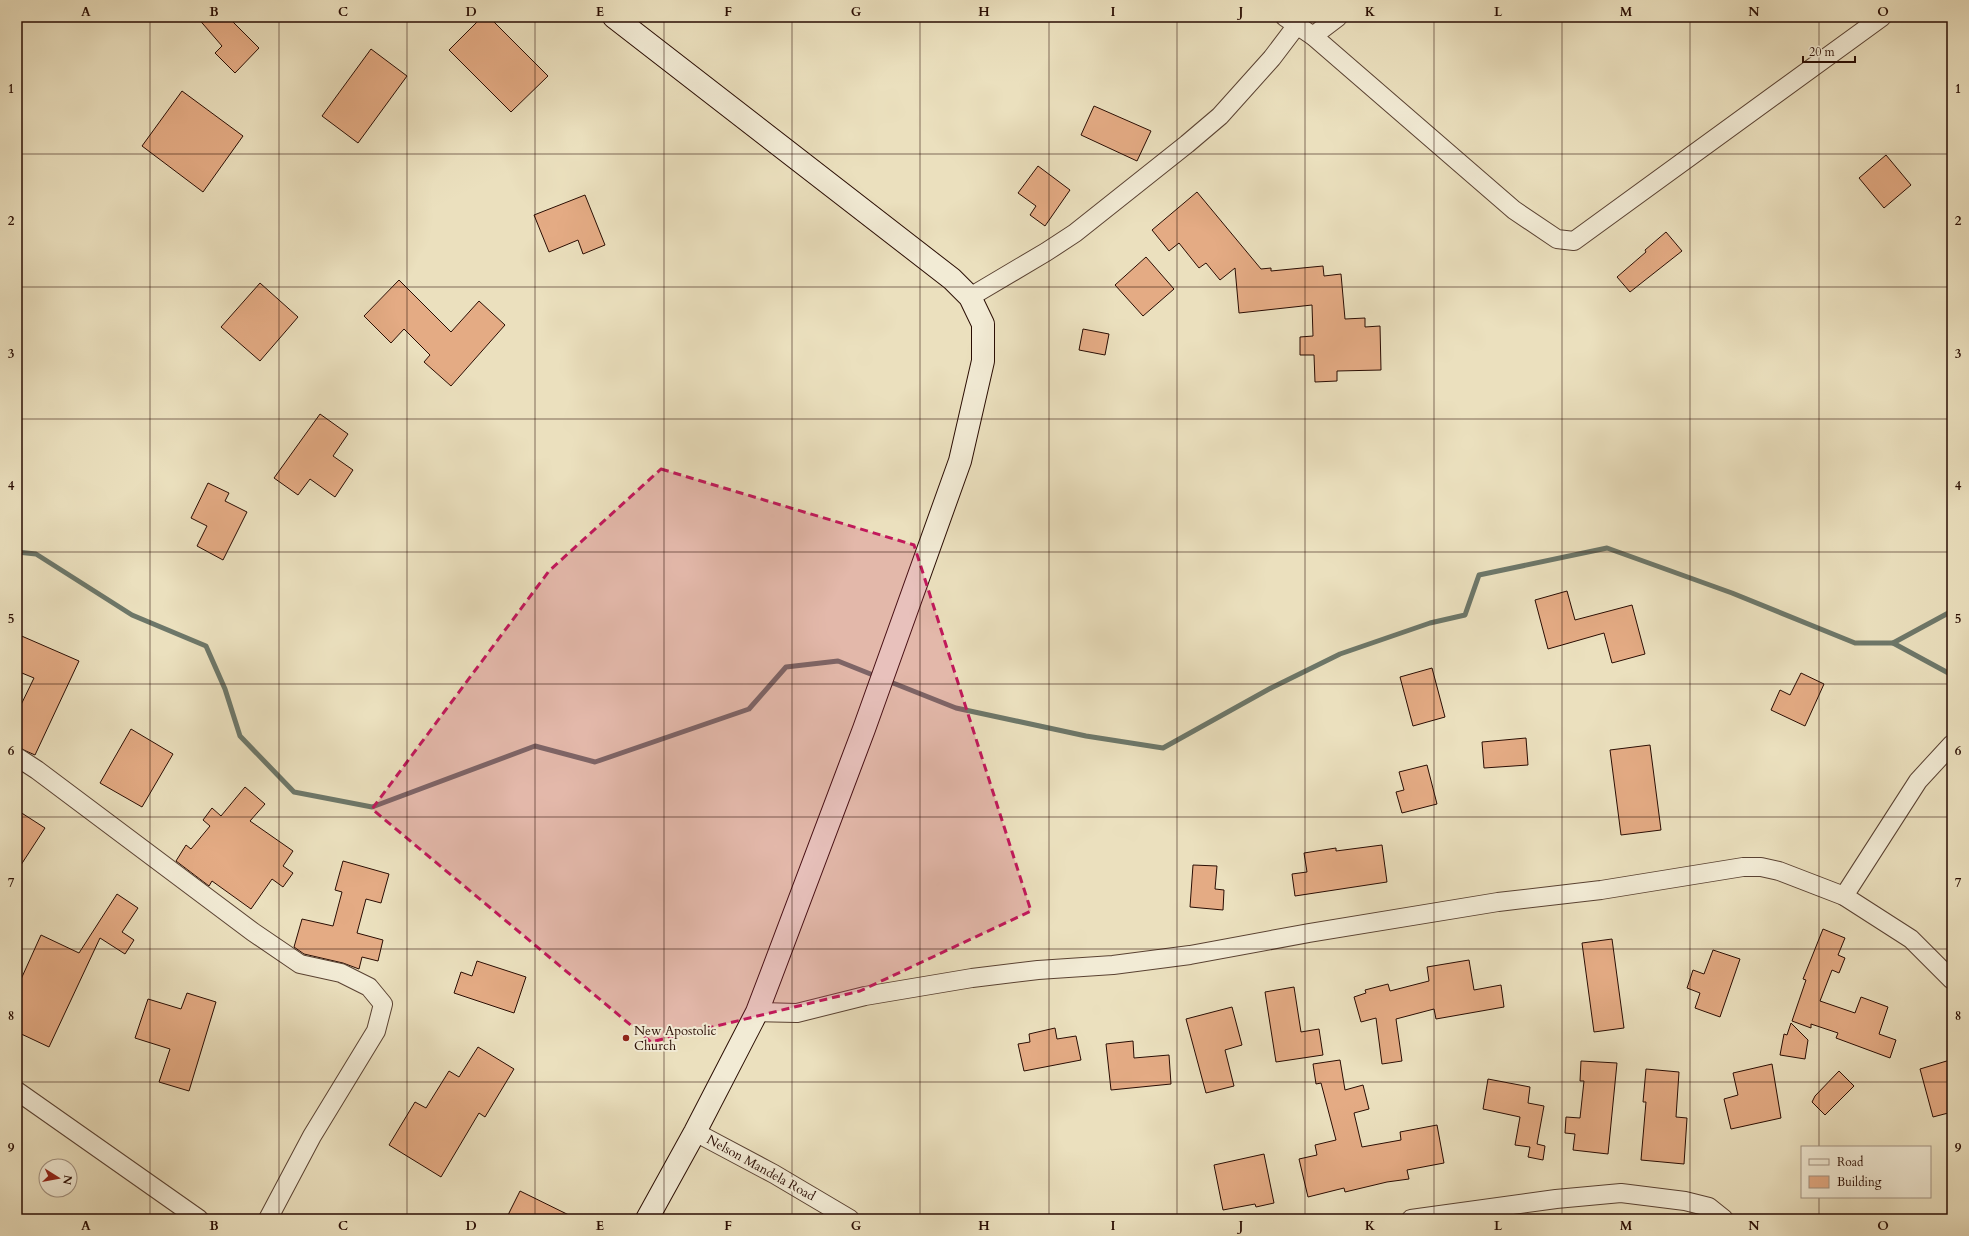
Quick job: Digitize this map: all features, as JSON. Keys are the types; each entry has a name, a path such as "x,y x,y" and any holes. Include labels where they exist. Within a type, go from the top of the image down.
{"street":[{"path":"614,17 952,279 970,297 983,324 983,361 960,462 864,729 757,1012 695,1132"},
{"path":"1313,36 1338,17"},
{"path":"970,297 1046,252 1075,232 1187,144 1220,116 1272,58 1291,21 1313,36 1514,210 1557,239 1574,241 1882,17"},
{"path":"1844,896 1918,781 1952,744"},
{"path":"17,757 37,770 259,936 300,964 341,973 369,987 383,1004 376,1031 312,1136 268,1219"},
{"path":"757,1012 797,1013 865,996 972,978 1038,970 1113,965 1190,955 1309,933 1491,904 1600,890 1743,867 1761,866 1779,871 1844,896 1911,939 1952,980"},
{"path":"17,1091 199,1219"},
{"name":"Nelson Mandela Road","path":"647,1219 695,1132 736,1153 850,1219"},
{"path":"1411,1219 1556,1199 1621,1193 1653,1196 1710,1207 1724,1219"}],"highlighted area":[{"path":"661,469 914,545 1031,911 860,991 651,1042 372,809 549,571"}],"building":[{"path":"197,17 228,17 259,48 235,73 215,53 222,46"},
{"path":"482,17 489,17 548,76 511,112 449,50"},
{"path":"371,49 407,76 358,143 322,116"},
{"path":"182,91 243,136 203,192 142,146"},
{"path":"1094,106 1151,131 1137,161 1081,135"},
{"path":"1886,155 1911,185 1884,208 1859,178"},
{"path":"1038,166 1070,190 1045,226 1030,215 1036,206 1018,193"},
{"path":"1197,192 1261,269 1271,268 1271,271 1323,266 1324,276 1341,274 1345,319 1365,318 1365,327 1380,326 1381,370 1337,371 1337,381 1315,382 1314,355 1300,355 1300,337 1313,336 1312,305 1239,313 1235,268 1220,280 1206,263 1199,268 1179,243 1169,251 1152,230"},
{"path":"585,195 605,245 583,254 578,240 549,252 534,215"},
{"path":"1666,232 1682,251 1630,292 1617,277 1646,252 1645,250"},
{"path":"1146,257 1174,289 1143,316 1115,285"},
{"path":"399,280 451,332 479,301 505,325 451,386 424,362 430,355 404,329 391,343 364,316"},
{"path":"260,283 298,317 260,361 221,327"},
{"path":"1083,329 1109,334 1105,355 1079,350"},
{"path":"320,414 348,434 333,456 353,470 335,497 310,479 298,495 274,478"},
{"path":"208,483 229,493 225,501 247,512 223,560 197,546 207,526 191,518"},
{"path":"1567,591 1575,620 1632,605 1645,654 1612,663 1604,633 1548,649 1535,600"},
{"path":"17,634 79,661 35,755 17,747 17,713 34,678 17,671"},
{"path":"1432,668 1445,717 1413,726 1400,677"},
{"path":"1801,673 1824,684 1805,726 1771,710 1780,690 1790,695"},
{"path":"131,729 173,754 142,807 100,783"},
{"path":"1526,738 1528,765 1484,768 1482,742"},
{"path":"1650,745 1661,830 1621,835 1610,750"},
{"path":"1427,765 1437,804 1402,813 1396,792 1404,790 1399,772"},
{"path":"245,787 265,804 250,821 293,851 283,866 293,873 283,887 272,879 251,909 212,881 209,886 176,861 186,845 191,849 210,826 203,820 212,808 221,816"},
{"path":"17,810 45,828 17,871"},
{"path":"1382,845 1387,882 1295,896 1292,874 1307,872 1304,853 1336,848 1336,851"},
{"path":"343,861 389,874 381,903 366,899 357,933 383,940 378,961 362,957 359,969 343,963 304,954 294,947 302,919 333,926 342,892 335,890"},
{"path":"1193,865 1217,866 1215,889 1224,890 1223,910 1190,907"},
{"path":"117,894 138,908 122,932 134,940 125,954 100,938 49,1047 17,1032 17,988 41,935 79,953"},
{"path":"1823,929 1845,938 1838,955 1845,958 1839,973 1832,970 1820,1001 1855,1013 1861,997 1888,1007 1879,1034 1896,1040 1890,1058 1836,1038 1838,1033 1811,1024 1811,1028 1792,1021 1806,980 1803,979"},
{"path":"1612,939 1624,1028 1594,1032 1582,943"},
{"path":"1713,950 1740,959 1720,1017 1695,1008 1700,993 1687,988 1693,970 1704,974"},
{"path":"1469,960 1474,990 1501,985 1504,1007 1436,1019 1434,1009 1396,1019 1402,1061 1382,1064 1376,1018 1361,1022 1354,997 1366,993 1365,990 1388,984 1390,991 1429,981 1427,967"},
{"path":"477,961 526,977 514,1013 454,993 461,972 472,976"},
{"path":"1294,987 1301,1032 1319,1029 1323,1055 1276,1062 1265,992"},
{"path":"187,993 216,1002 189,1091 159,1082 170,1049 135,1038 148,999 181,1009"},
{"path":"1232,1007 1242,1045 1225,1050 1234,1086 1206,1093 1186,1019"},
{"path":"1791,1023 1808,1040 1805,1059 1780,1055 1784,1034 1787,1035"},
{"path":"1055,1028 1057,1039 1076,1036 1081,1060 1024,1071 1018,1044 1030,1042 1029,1034"},
{"path":"1133,1041 1134,1058 1169,1055 1171,1084 1111,1090 1106,1044"},
{"path":"478,1047 514,1069 485,1117 479,1113 441,1177 389,1145 415,1102 426,1108 449,1071 459,1077"},
{"path":"1340,1060 1345,1090 1363,1085 1369,1109 1354,1113 1362,1147 1401,1140 1400,1132 1437,1125 1444,1163 1407,1170 1409,1179 1387,1182 1345,1192 1344,1188 1308,1197 1299,1159 1317,1155 1315,1145 1336,1140 1321,1083 1316,1084 1313,1064"},
{"path":"1950,1060 1952,1068 1952,1112 1933,1117 1920,1069"},
{"path":"1581,1061 1617,1063 1608,1154 1573,1150 1575,1134 1565,1133 1566,1117 1580,1118 1584,1081 1580,1081"},
{"path":"1772,1064 1781,1118 1731,1129 1724,1099 1738,1095 1733,1073"},
{"path":"1646,1069 1679,1072 1676,1117 1687,1118 1684,1164 1641,1160 1646,1102 1643,1102"},
{"path":"1839,1071 1854,1086 1825,1115 1812,1102 1815,1096"},
{"path":"1488,1079 1530,1087 1528,1103 1544,1106 1537,1144 1545,1146 1543,1160 1528,1157 1530,1147 1515,1145 1520,1117 1483,1109"},
{"path":"1264,1154 1274,1203 1256,1207 1255,1204 1223,1210 1214,1165"},
{"path":"520,1191 577,1219 506,1219"}],"waterway":[{"path":"888,681 956,708 1086,736 1163,748 1271,688 1340,654 1430,623 1465,615 1479,575 1607,548 1732,593 1855,643 1893,643 1952,675"},
{"path":"17,552 36,554 132,615 206,646 225,689 240,736 294,792 372,807 535,746 595,762 749,709 786,667 838,661 878,677"},
{"path":"1893,643 1952,611"}],"place":[{"name":"New Apostolic Church","path":"626,1038"}]}
